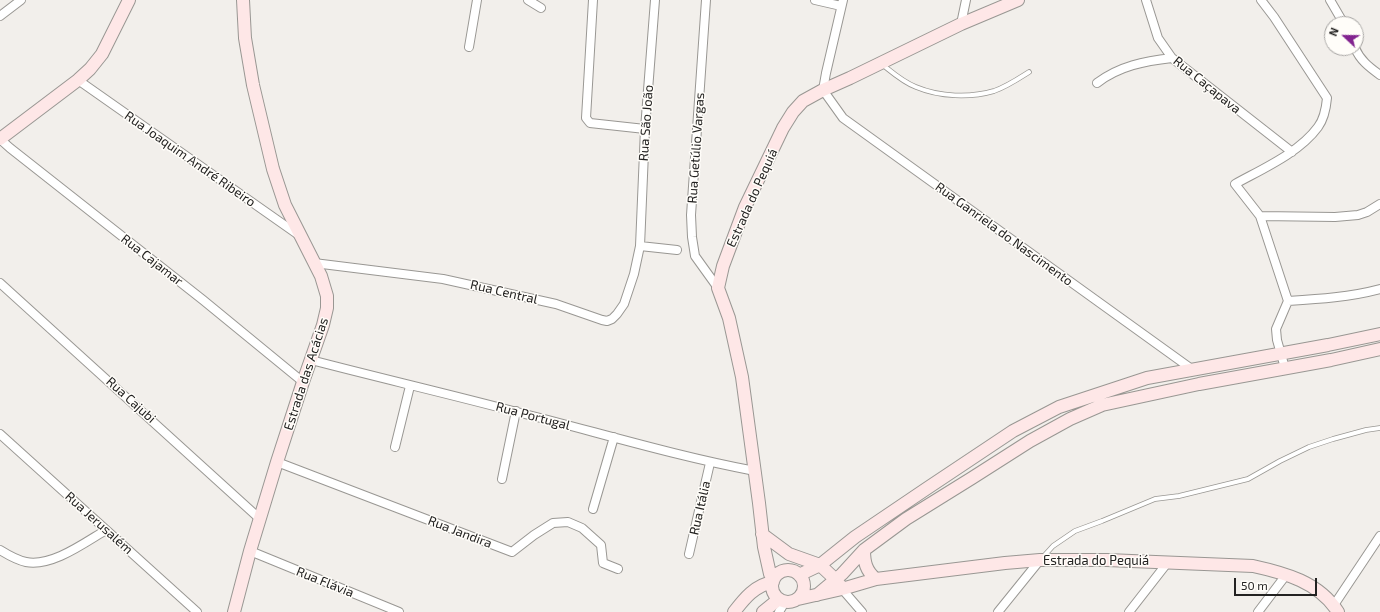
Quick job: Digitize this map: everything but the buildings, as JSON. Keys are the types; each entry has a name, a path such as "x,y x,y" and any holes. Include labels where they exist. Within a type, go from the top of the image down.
{"main road":[{"path":"0,139 78,80 102,54 130,0"},
{"name":"Estrada das Acácias","path":"235,612 250,551 277,462 323,325 327,308 327,296 321,276 285,205 273,169 253,85 245,38 243,0"},
{"name":"Estrada do Pequiá","path":"718,288 723,266 745,207 783,128 792,112 803,101 961,24 1018,0"},
{"path":"718,288 729,318 742,377 767,565 773,581 772,589 774,595 781,604"},
{"path":"734,612 752,591 773,581 781,572 791,571 798,574 820,566 856,537 1013,431 1059,407 1147,378 1328,346 1380,334"},
{"path":"763,612 781,604 817,595 839,584 864,550 906,519 1030,441 1070,419 1102,405 1199,384 1331,360 1380,349"},
{"path":"944,477 952,490"},
{"path":"762,534 788,554 820,566 839,584"},
{"path":"864,550 865,564 876,580"},
{"path":"788,554 797,567 798,574 804,586 798,599"},
{"name":"Estrada do Pequiá","path":"839,584 1040,560 1107,560 1253,566 1286,575 1314,587 1325,595 1336,609"}],"street":[{"path":"0,16 21,0"},
{"path":"469,47 477,0"},
{"path":"528,0 541,8"},
{"path":"593,0 586,118 590,123 645,129"},
{"name":"Rua São João","path":"640,246 645,129 655,0"},
{"name":"Rua Getúlio Vargas","path":"706,0 691,215 695,256 718,288"},
{"path":"815,0 842,3 823,90"},
{"path":"961,24 966,0"},
{"name":"Rua Caçapava","path":"1146,0 1158,38 1172,58 1292,152"},
{"path":"1261,0 1274,17 1327,98 1325,112 1318,127 1305,141 1292,152 1235,184 1260,216 1288,301 1276,329 1277,340 1282,353 1285,368"},
{"path":"1330,0 1339,16"},
{"path":"1359,56 1364,63 1380,74"},
{"path":"1097,83 1108,75 1145,61 1172,58"},
{"name":"Rua Joaquim André Ribeiro","path":"78,80 302,238"},
{"name":"Rua Ganriela do Nascimento","path":"823,90 844,118 1193,370"},
{"name":"Rua Cajamar","path":"0,139 203,300 303,382"},
{"path":"1260,216 1358,216 1368,212 1380,204"},
{"path":"640,246 677,250"},
{"name":"Rua Central","path":"314,264 443,278 556,304 608,321 617,314 624,304 634,274 640,246"},
{"name":"Rua Cajubi","path":"0,283 260,518"},
{"path":"1288,301 1332,299 1363,294 1380,289"},
{"name":"Rua Portugal","path":"311,360 410,386 516,411 710,463 755,471"},
{"path":"394,447 410,386"},
{"path":"502,479 516,411"},
{"name":"Rua Jerusalém","path":"0,434 197,612"},
{"path":"593,509 614,437"},
{"name":"Rua Jandira","path":"277,462 512,552 553,523 568,522 582,528 601,544 603,563 618,569"},
{"name":"Rua Itália","path":"689,554 710,463"},
{"path":"0,550 13,558 26,562 40,562 62,556 106,530"},
{"path":"1336,609 1380,536"},
{"name":"Rua Flávia","path":"250,551 399,612"},
{"path":"998,612 1040,560"},
{"path":"1129,612 1168,562"},
{"path":"1258,612 1286,575"},
{"path":"839,584 862,612"}],"lane":[{"path":"881,63 898,77 916,87 937,93 966,96 996,90 1030,72"},
{"path":"1040,560 1053,546 1075,531 1154,499 1179,496 1248,479 1280,460 1309,447 1366,430 1380,428"}]}
